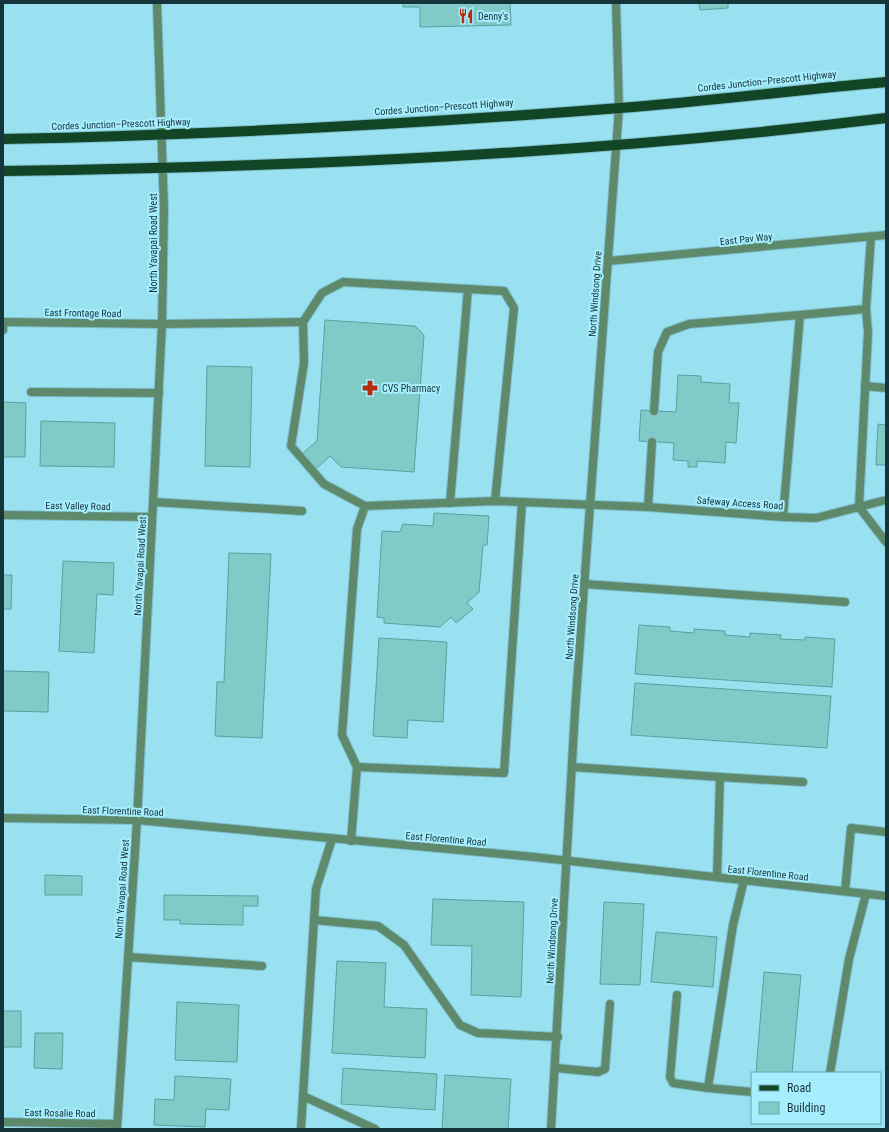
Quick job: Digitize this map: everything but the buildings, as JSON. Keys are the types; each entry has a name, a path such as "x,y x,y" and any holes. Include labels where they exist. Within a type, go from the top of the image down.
{"main road":[{"name":"Cordes Junction–Prescott Highway","path":"3,139 160,136 619,108 886,82"},
{"path":"3,171 162,169 312,164 617,146 886,118"}],"street":[{"name":"North Yavapai Road West","path":"117,1126 137,820 162,324 164,209 160,136 157,3"},
{"name":"North Windsong Drive","path":"552,1129 566,861 584,584 617,146 619,108 616,3"},
{"name":"East Pav Way","path":"608,261 886,235"},
{"path":"871,237 866,309 868,332 859,507 886,542"},
{"path":"351,841 357,767 342,735 357,529 365,506 324,484 291,446 304,362 303,322 322,293 343,282 504,292 514,308 495,501"},
{"path":"450,503 468,289"},
{"path":"654,411 658,352 667,332 689,324 866,309"},
{"path":"784,517 800,315"},
{"name":"East Frontage Road","path":"3,322 162,324 303,322"},
{"path":"3,322 3,330"},
{"path":"865,386 886,388"},
{"path":"31,392 159,393"},
{"path":"648,506 652,442"},
{"name":"Safeway Access Road","path":"365,506 495,501 648,506 784,517 816,518 886,500"},
{"path":"153,502 302,511"},
{"path":"357,767 504,773 522,502"},
{"name":"East Valley Road","path":"3,515 152,517"},
{"path":"584,584 845,602"},
{"path":"572,767 803,782"},
{"path":"717,877 720,777"},
{"name":"East Florentine Road","path":"3,818 137,820 566,861 886,896"},
{"path":"845,891 851,828 886,832"},
{"path":"301,1129 316,889 332,839"},
{"path":"708,1088 733,925 744,880"},
{"path":"830,1072 849,959 866,894"},
{"path":"314,920 378,926 404,945 460,1024 478,1033 558,1037"},
{"path":"128,957 262,966"},
{"path":"677,994 670,1077 673,1083 751,1092"},
{"path":"556,1068 598,1072 605,1069 610,1004"},
{"path":"303,1096 375,1129"},
{"name":"East Rosalie Road","path":"3,1122 117,1126"}],"place":[{"name":"Denny's","path":"466,16"},
{"name":"CVS Pharmacy","path":"370,388"}]}
